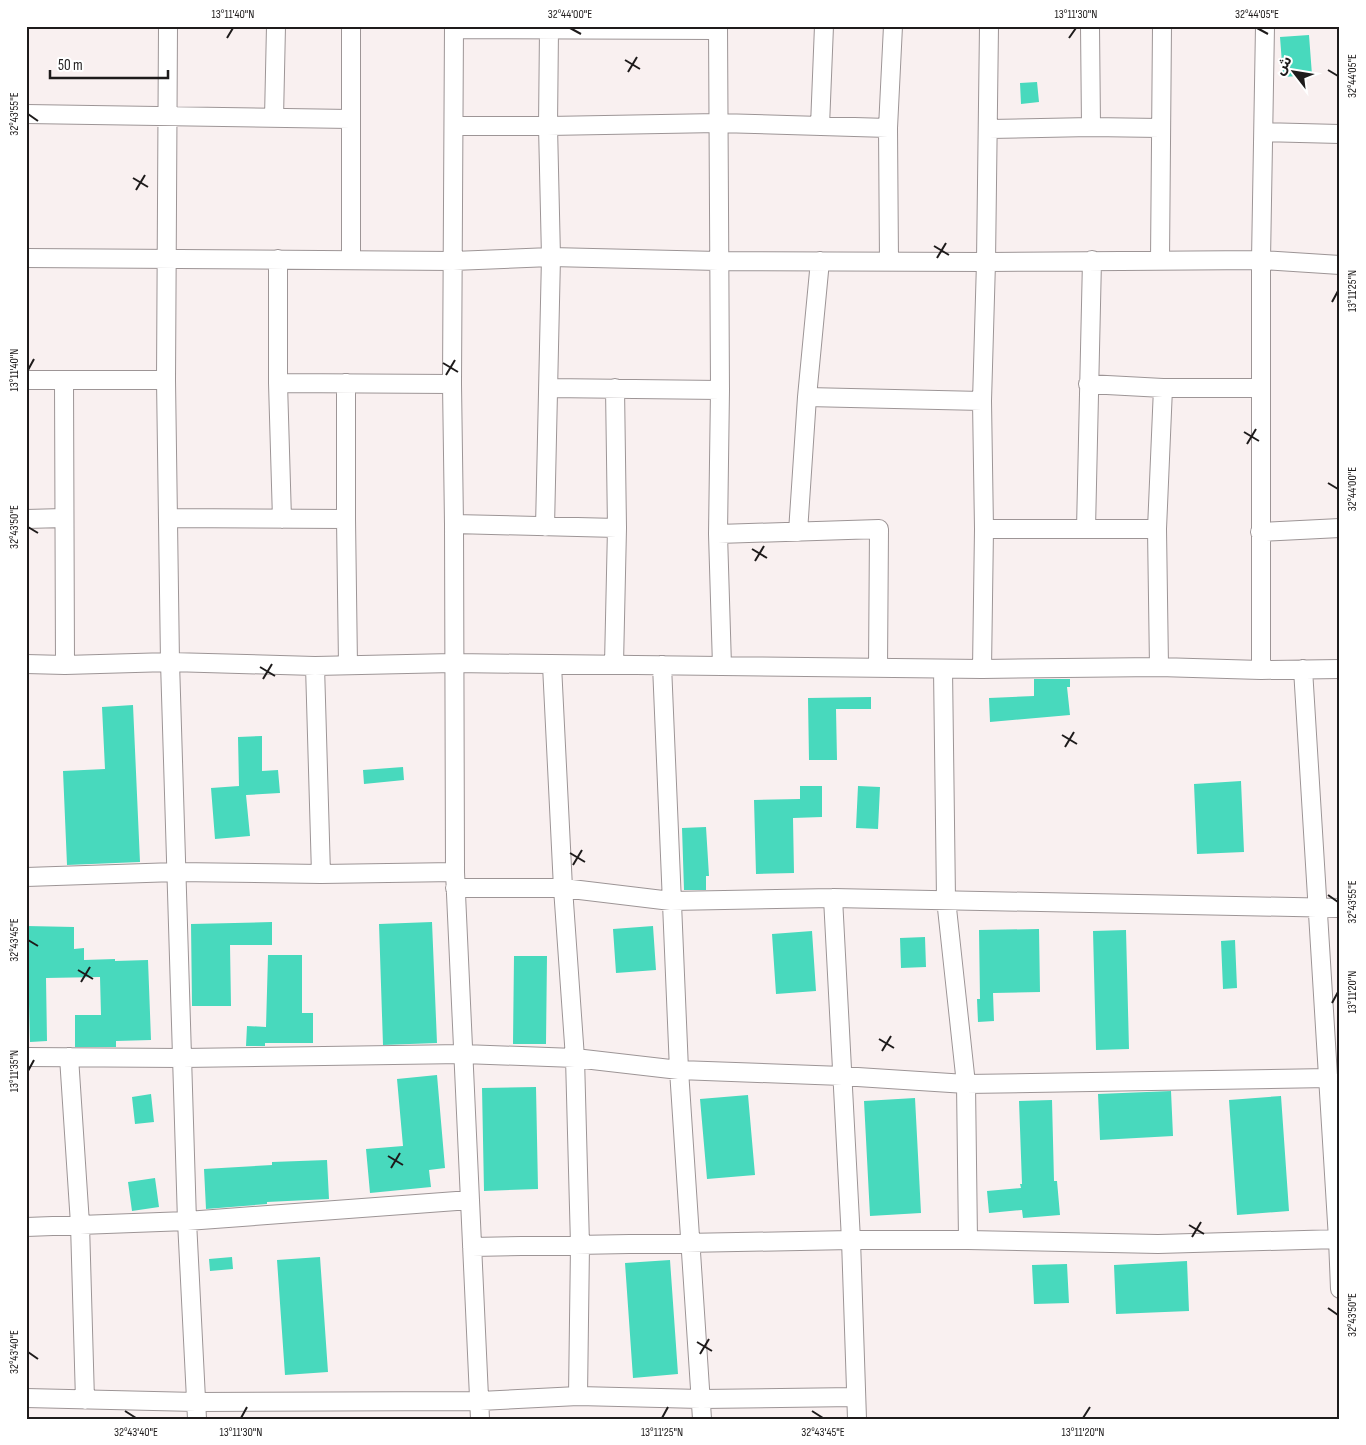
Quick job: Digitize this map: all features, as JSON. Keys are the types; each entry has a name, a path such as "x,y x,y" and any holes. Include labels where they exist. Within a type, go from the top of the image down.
{"street":[{"path":"168,26 166,380 170,662 187,1221 197,1411"},
{"path":"274,118 276,26"},
{"path":"351,26 351,259"},
{"path":"820,126 824,26"},
{"path":"889,261 888,128 893,26"},
{"path":"982,669 984,529 982,400 989,129 989,26"},
{"path":"1090,26 1091,127"},
{"path":"1160,260 1162,26"},
{"path":"1261,670 1260,388 1265,26"},
{"path":"480,1419 455,880 452,384 454,28 718,28 720,390 718,534 722,666"},
{"path":"545,527 551,257 548,126 549,29"},
{"path":"26,114 350,118"},
{"path":"454,126 718,123 888,128"},
{"path":"989,129 1160,128"},
{"path":"1264,132 1340,134"},
{"path":"26,258 453,261 551,257 718,261 986,262 1261,260 1340,265"},
{"path":"278,259 278,383 282,519"},
{"path":"1086,529 1092,260"},
{"path":"798,532 807,397 820,261"},
{"path":"26,380 166,380"},
{"path":"64,381 64,665"},
{"path":"278,383 452,384"},
{"path":"346,383 348,665"},
{"path":"1088,384 1163,388 1260,388"},
{"path":"549,388 720,390"},
{"path":"614,664 617,528 616,388"},
{"path":"1159,666 1157,529 1163,388"},
{"path":"807,397 982,400"},
{"path":"26,518 64,518"},
{"path":"169,518 346,519"},
{"path":"454,524 617,528"},
{"path":"1260,532 1340,528"},
{"path":"718,534 879,529 878,668"},
{"path":"984,529 1157,529"},
{"path":"26,664 64,665 170,662 315,666 453,663 943,669 1159,666 1261,670 1340,669"},
{"path":"552,665 575,1058 580,1245 578,1396"},
{"path":"662,665 679,1070 702,1419"},
{"path":"315,666 321,874"},
{"path":"943,669 946,899 966,1084 968,1240"},
{"path":"1303,669 1329,1078 1340,1289"},
{"path":"26,877 176,872 321,874 455,880 564,888 671,901 833,898 946,899 1340,908"},
{"path":"833,898 857,1419"},
{"path":"26,1057 182,1058 463,1054 575,1058 679,1070 842,1076 966,1084 1329,1078"},
{"path":"69,1057 80,1224 85,1400"},
{"path":"26,1227 187,1221 470,1200"},
{"path":"472,1247 850,1240 968,1240 1158,1244 1338,1239"},
{"path":"26,1398 85,1400 197,1411 578,1396 701,1399 855,1397"}],"building":[{"path":"1309,35 1312,75 1283,77 1280,37"},
{"path":"1037,82 1039,102 1021,104 1020,83"},
{"path":"1034,679 1070,679 1070,687 1067,687 1070,715 990,722 989,698 1034,696"},
{"path":"871,697 871,709 836,709 837,760 809,760 808,698"},
{"path":"133,705 140,862 67,865 63,771 105,769 102,707"},
{"path":"262,736 262,771 278,770 280,793 246,795 250,836 215,839 211,788 239,786 238,737"},
{"path":"403,767 404,780 364,784 363,770"},
{"path":"1241,781 1244,852 1197,854 1194,784"},
{"path":"800,786 822,786 822,817 793,818 794,873 756,874 754,800 800,799"},
{"path":"858,786 880,787 878,829 856,828"},
{"path":"706,827 709,876 706,876 706,890 684,890 682,828"},
{"path":"272,922 272,945 230,945 231,1006 192,1006 191,924"},
{"path":"432,922 437,1043 383,1045 379,924"},
{"path":"27,926 74,927 74,949 84,948 84,960 148,960 151,1040 116,1041 116,1047 75,1047 75,1015 101,1015 100,977 46,978 47,1041 30,1042"},
{"path":"653,926 656,970 616,973 613,929"},
{"path":"1039,929 1040,992 993,993 994,1021 978,1022 977,999 980,999 979,930"},
{"path":"1126,930 1129,1049 1096,1050 1093,931"},
{"path":"812,931 816,991 776,994 772,934"},
{"path":"925,937 926,967 901,968 900,938"},
{"path":"1235,940 1237,988 1223,989 1221,941"},
{"path":"268,955 302,955 302,1013 313,1013 313,1043 265,1043 265,1046 246,1046 247,1026 266,1027"},
{"path":"514,956 547,956 546,1044 513,1044"},
{"path":"437,1075 445,1168 429,1170 431,1187 370,1193 366,1149 403,1146 397,1079"},
{"path":"536,1087 538,1189 484,1191 482,1088"},
{"path":"1171,1091 1173,1136 1100,1140 1098,1094"},
{"path":"151,1094 154,1122 135,1124 132,1097"},
{"path":"748,1095 755,1175 707,1179 700,1099"},
{"path":"1281,1096 1289,1211 1237,1215 1229,1100"},
{"path":"915,1098 921,1213 870,1216 864,1101"},
{"path":"1052,1100 1054,1181 1057,1181 1060,1215 1023,1218 1022,1210 989,1213 987,1191 1021,1188 1019,1101"},
{"path":"327,1160 329,1199 267,1202 267,1204 206,1209 204,1169 272,1165 272,1162"},
{"path":"155,1178 159,1207 132,1211 128,1182"},
{"path":"232,1257 233,1269 210,1271 209,1259"},
{"path":"320,1257 328,1372 285,1375 277,1260"},
{"path":"670,1260 678,1374 633,1378 625,1263"},
{"path":"1187,1261 1189,1311 1116,1314 1114,1265"},
{"path":"1067,1264 1069,1303 1034,1304 1032,1265"}]}
